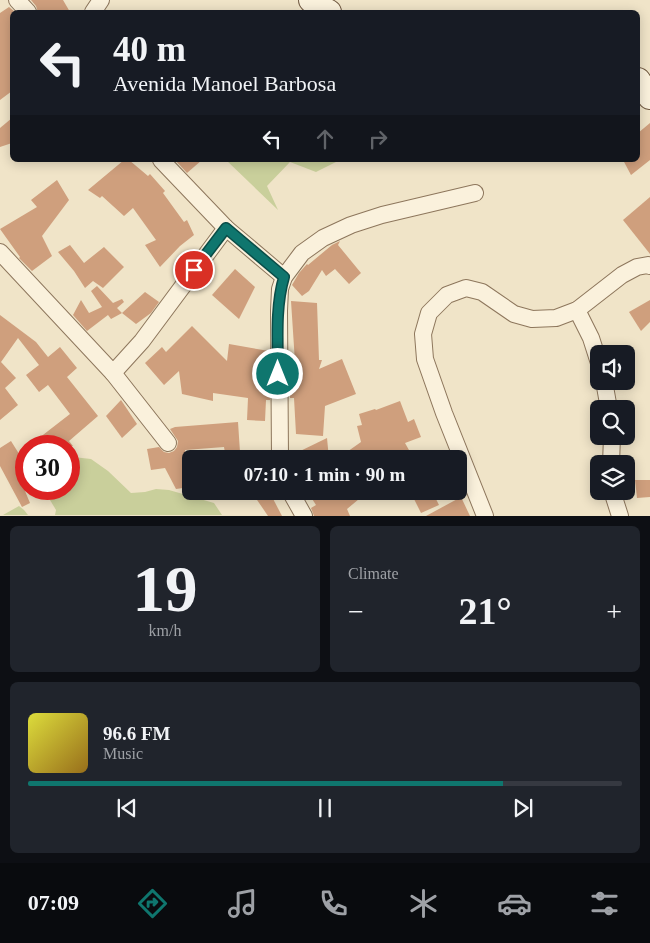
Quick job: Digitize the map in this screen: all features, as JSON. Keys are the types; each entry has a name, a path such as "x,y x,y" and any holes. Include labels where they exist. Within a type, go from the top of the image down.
{"main road":[{"path":"310,0 326,10"},
{"path":"640,83 650,97"}],"street":[{"path":"17,0 26,10"},
{"path":"163,162 226,228 284,277"},
{"path":"280,450 278,311 280,289 284,277 302,253 323,238 351,225 382,215 475,193"},
{"path":"113,373 142,341 226,228"},
{"path":"0,252 113,373 168,443"},
{"path":"485,516 444,413 425,359 423,334 429,313 447,295 466,288 482,292 514,314 532,319 556,318 577,310 622,275 637,267 650,266"},
{"path":"577,310 593,345"},
{"path":"295,500 304,516"},
{"path":"615,500 620,516"}],"green space":[{"path":"228,162 290,162 267,186 278,210"},
{"path":"290,162 336,162 316,172"},
{"path":"80,458 91,459 108,471 131,493 156,489 169,490 182,494 182,500 204,500 214,503 222,515 55,515 56,510 50,500 80,500"},
{"path":"19,506 28,515 3,515"}],"building":[{"path":"31,0 63,0 69,10 37,10"},
{"path":"9,7 13,10 10,10 10,92 0,100 0,13"},
{"path":"10,120 10,144 0,147 0,128"},
{"path":"650,123 650,160 631,175 624,162 640,162 640,131"},
{"path":"122,162 131,162 148,176 150,174 165,191 163,193 184,222 187,220 194,235 180,246 160,267 145,245 156,240 133,208 124,216 102,196 100,198 88,190"},
{"path":"177,162 200,162 187,173"},
{"path":"57,180 69,200 42,236 52,256 32,271 19,258 0,229 37,207 31,200"},
{"path":"650,197 650,254 623,220"},
{"path":"340,241 338,245 361,273 349,284 335,269 326,276 322,270 309,291 302,296 292,285 299,273 307,264"},
{"path":"70,245 84,263 104,247 124,267 103,288 93,281 85,288 58,252"},
{"path":"235,269 255,287 239,319 212,295"},
{"path":"97,286 113,303 122,299 124,302 117,308 122,313 111,319 108,315 87,331 73,315 81,300 89,313 102,307 91,291"},
{"path":"145,292 159,302 151,313 136,324 122,313"},
{"path":"650,300 650,322 641,331 629,312"},
{"path":"291,301 317,303 319,360 322,360 319,369 342,359 356,394 325,406 323,436 296,434 294,398 290,398 289,363 295,362"},
{"path":"0,315 36,342 48,357 60,347 77,368 67,377 98,416 76,435 43,435 70,414 48,385 39,392 26,375 39,365 18,338 1,362 16,378 5,388 18,405 0,420"},
{"path":"192,326 227,361 229,344 269,351 270,400 266,400 265,421 247,420 248,398 213,393 213,401 182,394 179,371 164,385 145,363 162,347 166,352"},
{"path":"121,400 137,424 122,438 106,416"},
{"path":"400,401 408,422 414,419 421,437 405,443 409,450 350,450 361,442 357,426 362,425 359,414"},
{"path":"238,422 240,450 224,450 224,447 182,450 182,488 176,489 165,468 151,470 147,449 159,447 164,452 174,451 178,441 170,429"},
{"path":"327,438 328,450 302,450"},
{"path":"11,441 15,447 15,494 0,466 0,448"},
{"path":"635,480 650,480 650,497 637,498"},
{"path":"18,500 29,500 30,503 22,507"},
{"path":"257,500 274,500 282,516 268,516"},
{"path":"313,500 358,500 347,509 350,516 314,516 311,508 316,505"},
{"path":"414,500 436,500 439,505 421,513"},
{"path":"455,500 462,500 470,516 426,516"}],"route":[{"path":"194,270 226,228 284,277 280,289 278,311 278,374"}]}
